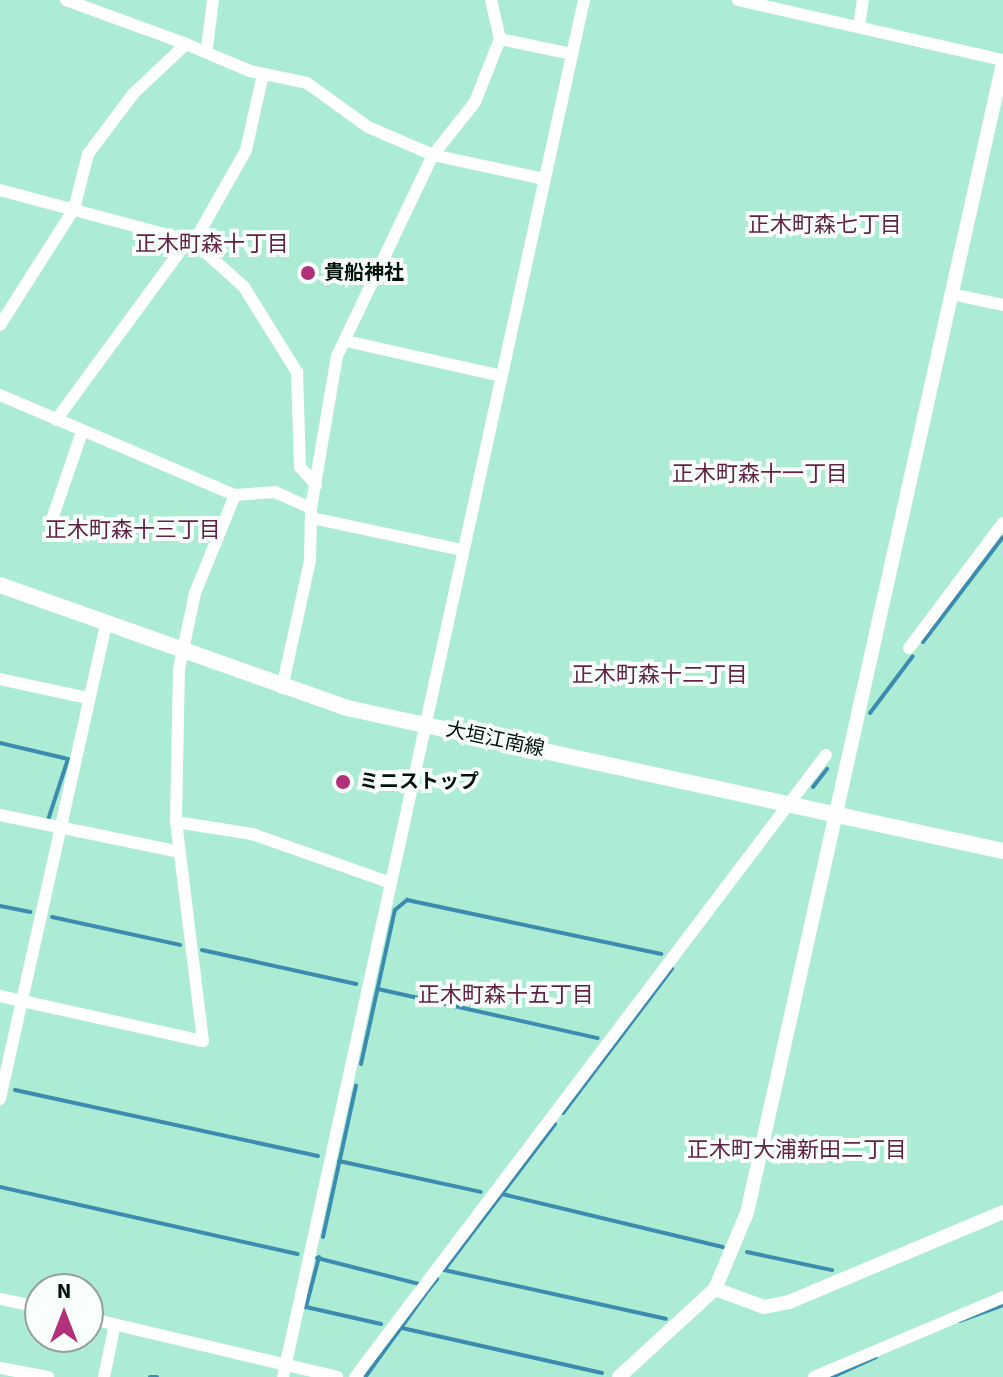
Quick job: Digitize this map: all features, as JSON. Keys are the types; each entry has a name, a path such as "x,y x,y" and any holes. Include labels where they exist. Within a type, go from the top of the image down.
{"main road":[{"name":"大垣江南線","path":"0,585 282,688 427,725 1003,851"}],"street":[{"path":"66,0 186,44 207,47 263,74 307,83 368,127 433,155 544,179"},
{"path":"207,47 213,0"},
{"path":"282,688 312,513 330,374 433,155 475,102 500,39 491,0"},
{"path":"284,1371 584,0"},
{"path":"619,1377 715,1289 747,1213 1003,61 738,0"},
{"path":"859,27 863,0"},
{"path":"500,39 572,54"},
{"path":"0,325 74,209 88,154 133,94 186,44"},
{"path":"56,420 191,241 246,150 263,74"},
{"path":"0,190 191,241 244,287 297,372 300,467 316,485"},
{"path":"951,294 1003,305"},
{"path":"346,341 501,376"},
{"path":"0,395 235,495 275,492 312,513 463,550"},
{"path":"51,522 82,432"},
{"path":"0,996 203,1041 176,822 183,654 195,593 235,495"},
{"path":"909,648 1003,523"},
{"path":"0,1099 106,624"},
{"path":"0,679 88,698"},
{"path":"355,1377 826,755"},
{"path":"0,815 180,852"},
{"path":"176,822 252,834 391,883"},
{"path":"715,1289 764,1307 789,1302 1003,1212"},
{"path":"814,1377 1003,1297"},
{"path":"0,1299 24,1304"},
{"path":"104,1322 284,1371 337,1377"},
{"path":"104,1377 115,1324"},
{"path":"0,1368 48,1377"}],"waterway":[{"path":"923,642 1003,537"},
{"path":"870,713 913,656"},
{"path":"0,743 68,759 48,820"},
{"path":"813,787 827,769"},
{"path":"361,1064 395,910 407,900 661,954"},
{"path":"0,906 30,912"},
{"path":"52,917 180,945"},
{"path":"202,950 356,984"},
{"path":"563,1113 672,969"},
{"path":"378,989 598,1038"},
{"path":"323,1237 356,1086"},
{"path":"15,1090 318,1156"},
{"path":"555,1124 444,1270 666,1319"},
{"path":"339,1161 481,1192"},
{"path":"0,1187 298,1254"},
{"path":"502,1194 723,1247"},
{"path":"747,1252 832,1270"},
{"path":"319,1257 306,1307 381,1324"},
{"path":"317,1258 419,1284"},
{"path":"429,1289 437,1279"},
{"path":"366,1376 429,1289"},
{"path":"960,1321 1003,1305"},
{"path":"402,1328 602,1373"},
{"path":"832,1377 876,1357"},
{"path":"150,1377 157,1377"}],"place":[{"name":"貴船神社","path":"308,273"},
{"name":"ミニストップ","path":"343,782"}],"district":[{"name":"正木町森七丁目","path":"825,226"},
{"name":"正木町森十丁目","path":"212,245"},
{"name":"正木町森十一丁目","path":"760,475"},
{"name":"正木町森十三丁目","path":"133,531"},
{"name":"正木町森十二丁目","path":"660,676"},
{"name":"正木町森十五丁目","path":"506,996"},
{"name":"正木町大浦新田二丁目","path":"797,1151"}]}
